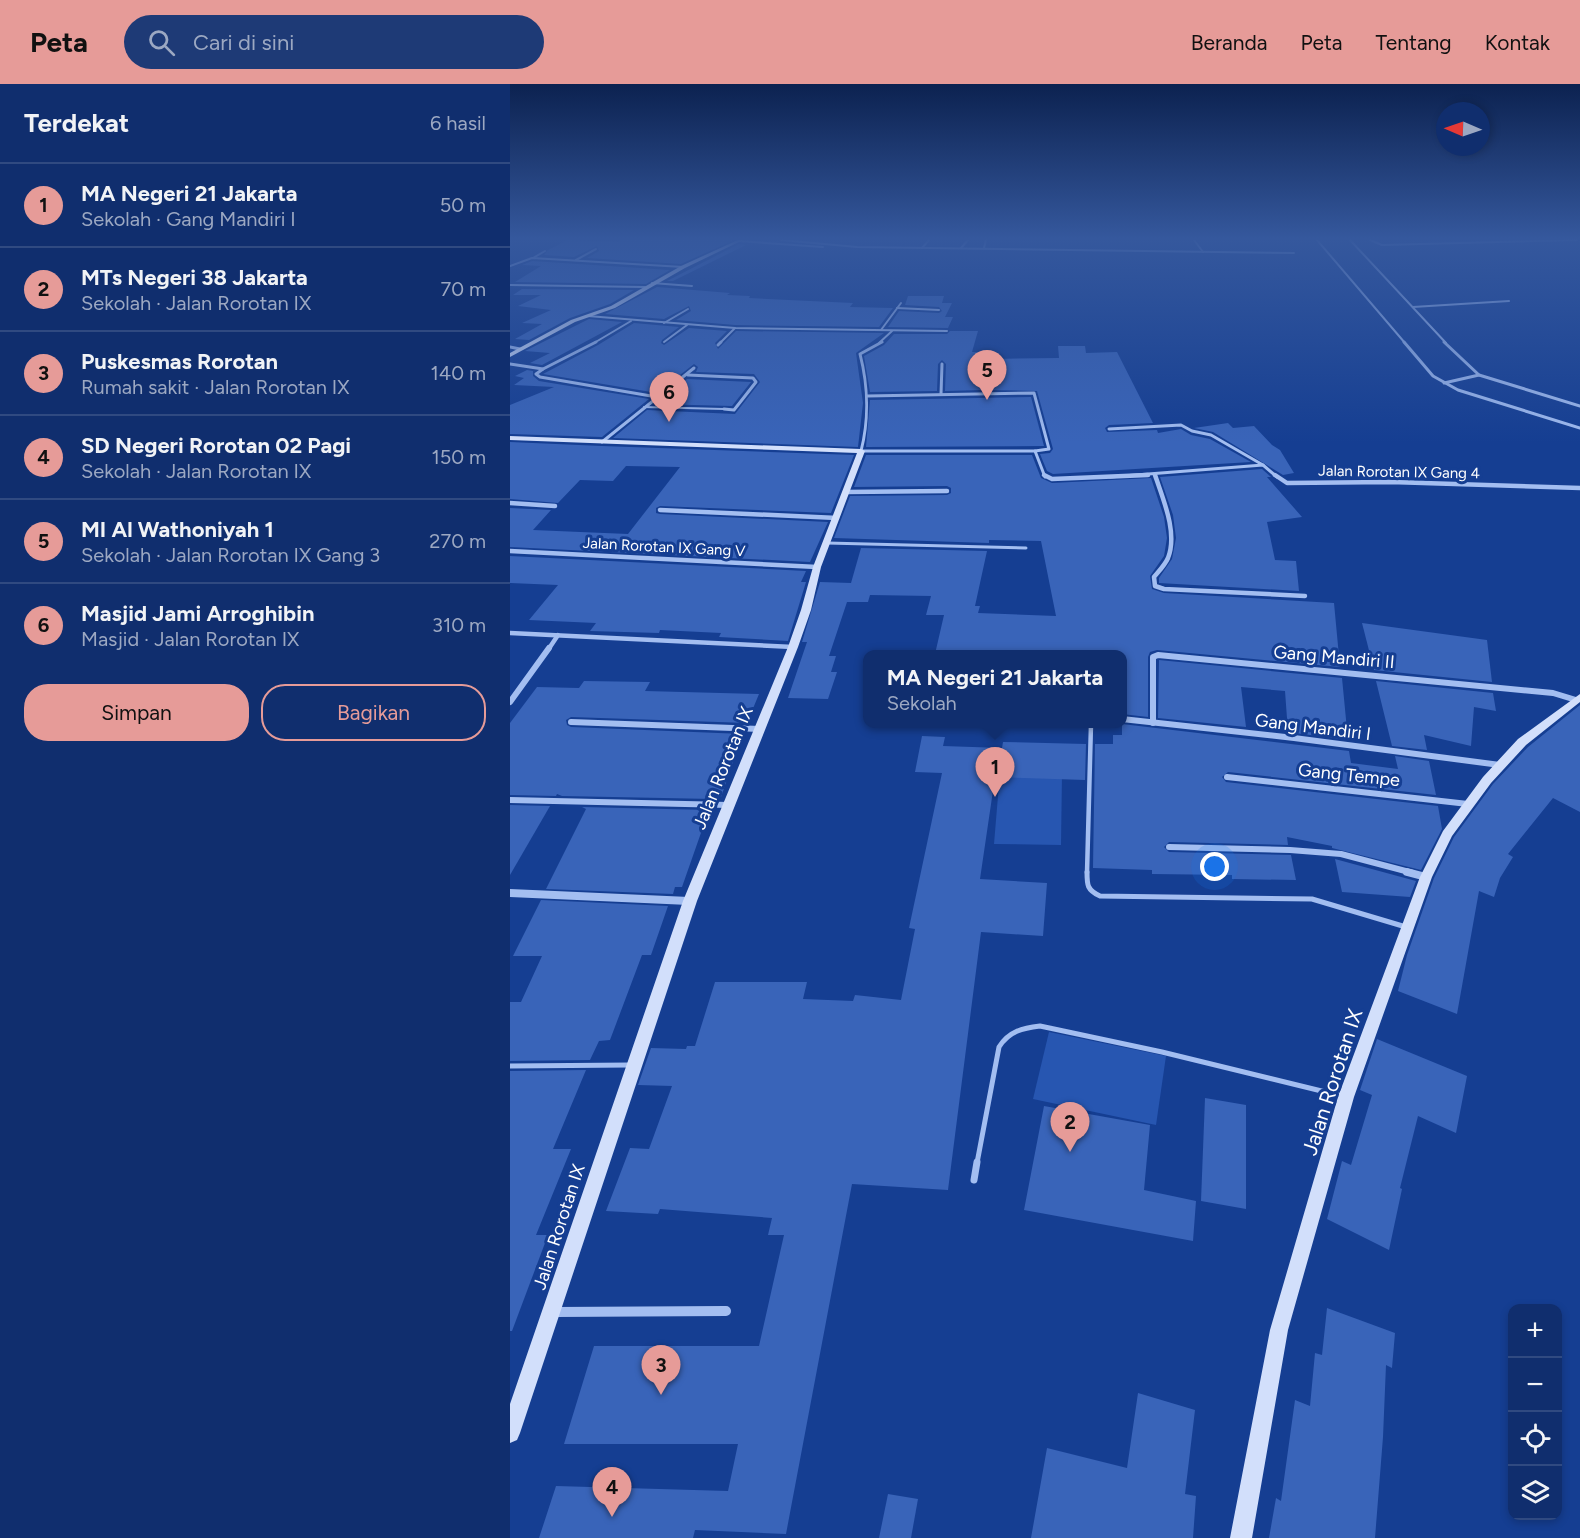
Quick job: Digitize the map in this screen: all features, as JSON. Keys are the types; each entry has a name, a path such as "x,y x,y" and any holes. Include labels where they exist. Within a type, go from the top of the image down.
{"street":[{"path":"510,355 562,327 611,308"},
{"path":"881,330 897,308 939,310"},
{"path":"1375,308 1433,376 1444,383 1490,401 1580,428"},
{"path":"1414,308 1462,361 1479,375 1580,406"},
{"path":"664,323 688,309"},
{"path":"588,316 735,328 947,331"},
{"path":"631,321 581,351 536,374 657,397"},
{"path":"664,342 688,325"},
{"path":"718,345 735,328"},
{"path":"861,451 867,396 861,353 884,341 892,331"},
{"path":"510,347 520,349"},
{"path":"985,393 988,363"},
{"path":"510,364 543,369"},
{"path":"941,394 942,364"},
{"path":"602,442 694,368"},
{"path":"688,375 753,378 756,382 734,410 724,409"},
{"path":"1444,383 1479,375"},
{"path":"510,438 861,451 1035,451 1049,449 1035,394 1030,392 867,396"},
{"name":"Jalan Rorotan IX Gang 4","path":"1109,429 1181,425 1211,435 1263,465 1287,483 1391,482 1580,488"},
{"name":"Jalan Rorotan IX","path":"511,1430 690,901 793,647 817,567 861,451"},
{"path":"1035,451 1045,477 1052,479 1155,475 1263,465"},
{"path":"1155,475 1166,510 1171,548 1168,559 1154,577 1155,586 1164,589 1305,596"},
{"path":"846,492 947,491"},
{"path":"510,503 555,506"},
{"path":"660,510 837,518"},
{"name":"Jalan Rorotan IX Gang V","path":"510,551 817,567"},
{"path":"510,633 793,647"},
{"path":"510,702 558,634"},
{"name":"Gang Mandiri II","path":"1153,723 1153,657 1158,655 1553,693 1574,698"},
{"name":"Jalan Rorotan IX","path":"1241,1538 1279,1330 1346,1097 1426,877 1447,834 1500,765 1521,742 1574,698"},
{"name":"Gang Mandiri I","path":"1127,720 1294,738 1500,765"},
{"path":"571,722 760,729"},
{"name":"Gang Tempe","path":"1227,777 1468,804"},
{"path":"510,800 730,805"},
{"path":"1169,848 1290,850 1341,854 1426,877"},
{"path":"510,893 690,901"},
{"path":"551,1312 726,1311"}],"lane":[{"path":"644,407 724,409"},
{"path":"827,543 1026,548"},
{"path":"1091,728 1088,886 1091,892 1100,896 1312,899 1409,928"},
{"path":"974,1180 999,1047 1004,1038 1021,1028 1040,1026 1162,1052 1346,1097"},
{"path":"510,1066 633,1065"}],"shaded area":[{"path":"1000,772 1062,773 1061,845 994,844"},
{"path":"1049,1032 1166,1056 1156,1125 1033,1099"}],"building":[{"path":"533,308 599,308 570,318 529,340 515,339 542,324 522,323 551,310"},
{"path":"617,308 685,308 664,319 605,314"},
{"path":"690,308 893,308 879,327 735,325 676,320 691,311"},
{"path":"940,308 950,308 945,317 953,317 948,328 888,327 899,311 939,313 942,311"},
{"path":"589,319 622,322 542,365 530,363 550,353 525,351"},
{"path":"634,323 679,327 662,340 661,343 664,345 689,328 727,331 715,343 718,349 736,331 884,333 856,353 863,403 858,447 613,438 647,410 735,414 760,382 754,374 696,372 698,367 694,364 657,393 543,374"},
{"path":"950,331 978,331 972,352 991,352 989,359 984,362 982,390 945,391 946,364 942,360 938,364 937,391 870,392 864,356 884,345 894,334 947,334"},
{"path":"1058,346 1085,346 1086,353 1117,352 1153,423 1109,425 1105,428 1107,432 1157,430 1158,433 1181,429 1191,435 1210,439 1251,462 1053,474 1047,471 1040,454 1050,453 1053,449 1037,391 989,390 992,363 989,359 1059,358"},
{"path":"527,370 533,371 533,376 539,381 649,399 602,437 510,434 510,405 554,387 514,385 524,378 515,376"},
{"path":"687,379 751,382 732,406 655,404"},
{"path":"1031,397 1044,446 866,447 870,400"},
{"path":"1228,423 1233,428 1254,426 1280,450 1294,473 1283,475 1213,432 1194,428"},
{"path":"510,442 854,455 831,513 660,506 656,508 656,513 660,514 828,522 810,562 510,547 510,508 551,510 533,530 628,534 680,467 626,466 613,481 580,480 558,503 510,499"},
{"path":"866,455 1032,455 1041,478 1052,483 1151,478 1164,517 1167,538 1164,556 1150,576 1152,589 1164,593 1334,603 1340,667 1157,650 1150,652 1148,657 1148,717 1127,715 1127,650 936,650 944,615 926,615 931,596 870,595 868,602 847,602 829,656 836,656 831,672 837,672 828,699 788,698 807,642 802,642 820,582 851,583 861,548 987,551 975,606 980,606 978,613 1056,616 1041,541 989,540 989,543 834,538 850,496 947,495 951,493 951,488 947,486 854,487"},
{"path":"1262,469 1302,517 1267,522 1275,560 1296,561 1299,591 1159,583 1159,578 1172,559 1176,538 1173,515 1160,477"},
{"path":"510,556 806,571 801,582 806,582 788,641 719,637 721,633 660,630 659,633 590,631 596,623 529,620 558,585 510,583"},
{"path":"1362,623 1487,640 1492,682 1374,670"},
{"path":"1159,660 1342,678 1348,740 1288,732 1285,691 1241,687 1246,727 1158,718"},
{"path":"584,681 650,682 645,691 759,694 747,723 571,717 566,720 567,725 571,727 743,734 721,797 713,799 562,796 557,794 556,796 510,795 510,723 537,687 579,688"},
{"path":"1376,681 1493,693 1496,711 1474,707 1471,746 1424,735 1427,750 1392,746"},
{"path":"1580,705 1580,812 1553,798 1508,854 1513,857 1500,878 1494,897 1479,891 1457,1014 1398,991 1407,955 1434,878 1454,837 1493,784 1528,747"},
{"path":"1127,725 1349,751 1351,763 1398,769 1395,756 1429,761 1436,795 1228,772 1222,777 1226,782 1438,806 1442,829 1421,870 1332,848 1332,846 1287,837 1288,845 1169,842 1164,847 1169,852 1291,855 1296,880 1232,879 1232,875 1152,874 1152,870 1093,868 1095,744 1113,744 1113,735 1122,735 1122,728 1127,728"},
{"path":"922,736 945,737 943,746 1002,748 1003,742 1086,744 1085,780 995,777 980,879 1047,883 1043,936 981,932 948,1190 852,1184 786,1534 695,1530 693,1538 539,1538 556,1486 728,1491 738,1444 564,1444 594,1346 759,1346 784,1235 768,1235 772,1218 660,1209 658,1214 606,1211 630,1148 649,1149 672,1086 638,1085 651,1048 686,1049 687,1046 695,1046 715,982 807,982 803,999 853,1001 855,995 901,1000 915,929 909,928 942,773 915,772"},
{"path":"510,805 550,806 510,875"},
{"path":"582,807 709,810 682,887 675,887 673,894 546,889 586,809"},
{"path":"1335,859 1416,881 1410,897 1342,892"},
{"path":"541,900 668,906 651,955 642,955 610,1040 599,1041 590,1060 510,1061 510,1002 521,1002 542,956 513,956"},
{"path":"1377,1039 1467,1076 1456,1133 1418,1116 1400,1188 1402,1189 1389,1250 1327,1219 1342,1161 1351,1165 1372,1095 1360,1090"},
{"path":"586,1070 553,1149 571,1149 536,1235 548,1235 512,1331 510,1331 510,1071"},
{"path":"1205,1098 1246,1105 1246,1209 1201,1201"},
{"path":"1044,1106 1150,1125 1144,1190 1196,1201 1193,1241 1024,1210"},
{"path":"1327,1308 1395,1333 1392,1368 1386,1365 1375,1538 1269,1538 1276,1498 1281,1501 1295,1400 1310,1406 1315,1353 1322,1355"},
{"path":"1138,1393 1195,1410 1185,1494 1196,1496 1193,1538 1031,1538 1047,1448 1127,1468"},
{"path":"888,1494 918,1499 911,1538 879,1538"}],"place":[{"name":"MI Al Wathoniyah 1","path":"987,400"},
{"name":"Masjid Jami Arroghibin","path":"669,422"},
{"name":"MA Negeri 21 Jakarta","path":"995,797"},
{"name":"MTs Negeri 38 Jakarta","path":"1070,1152"},
{"name":"Puskesmas Rorotan","path":"661,1395"},
{"name":"SD Negeri Rorotan 02 Pagi","path":"612,1517"}]}
